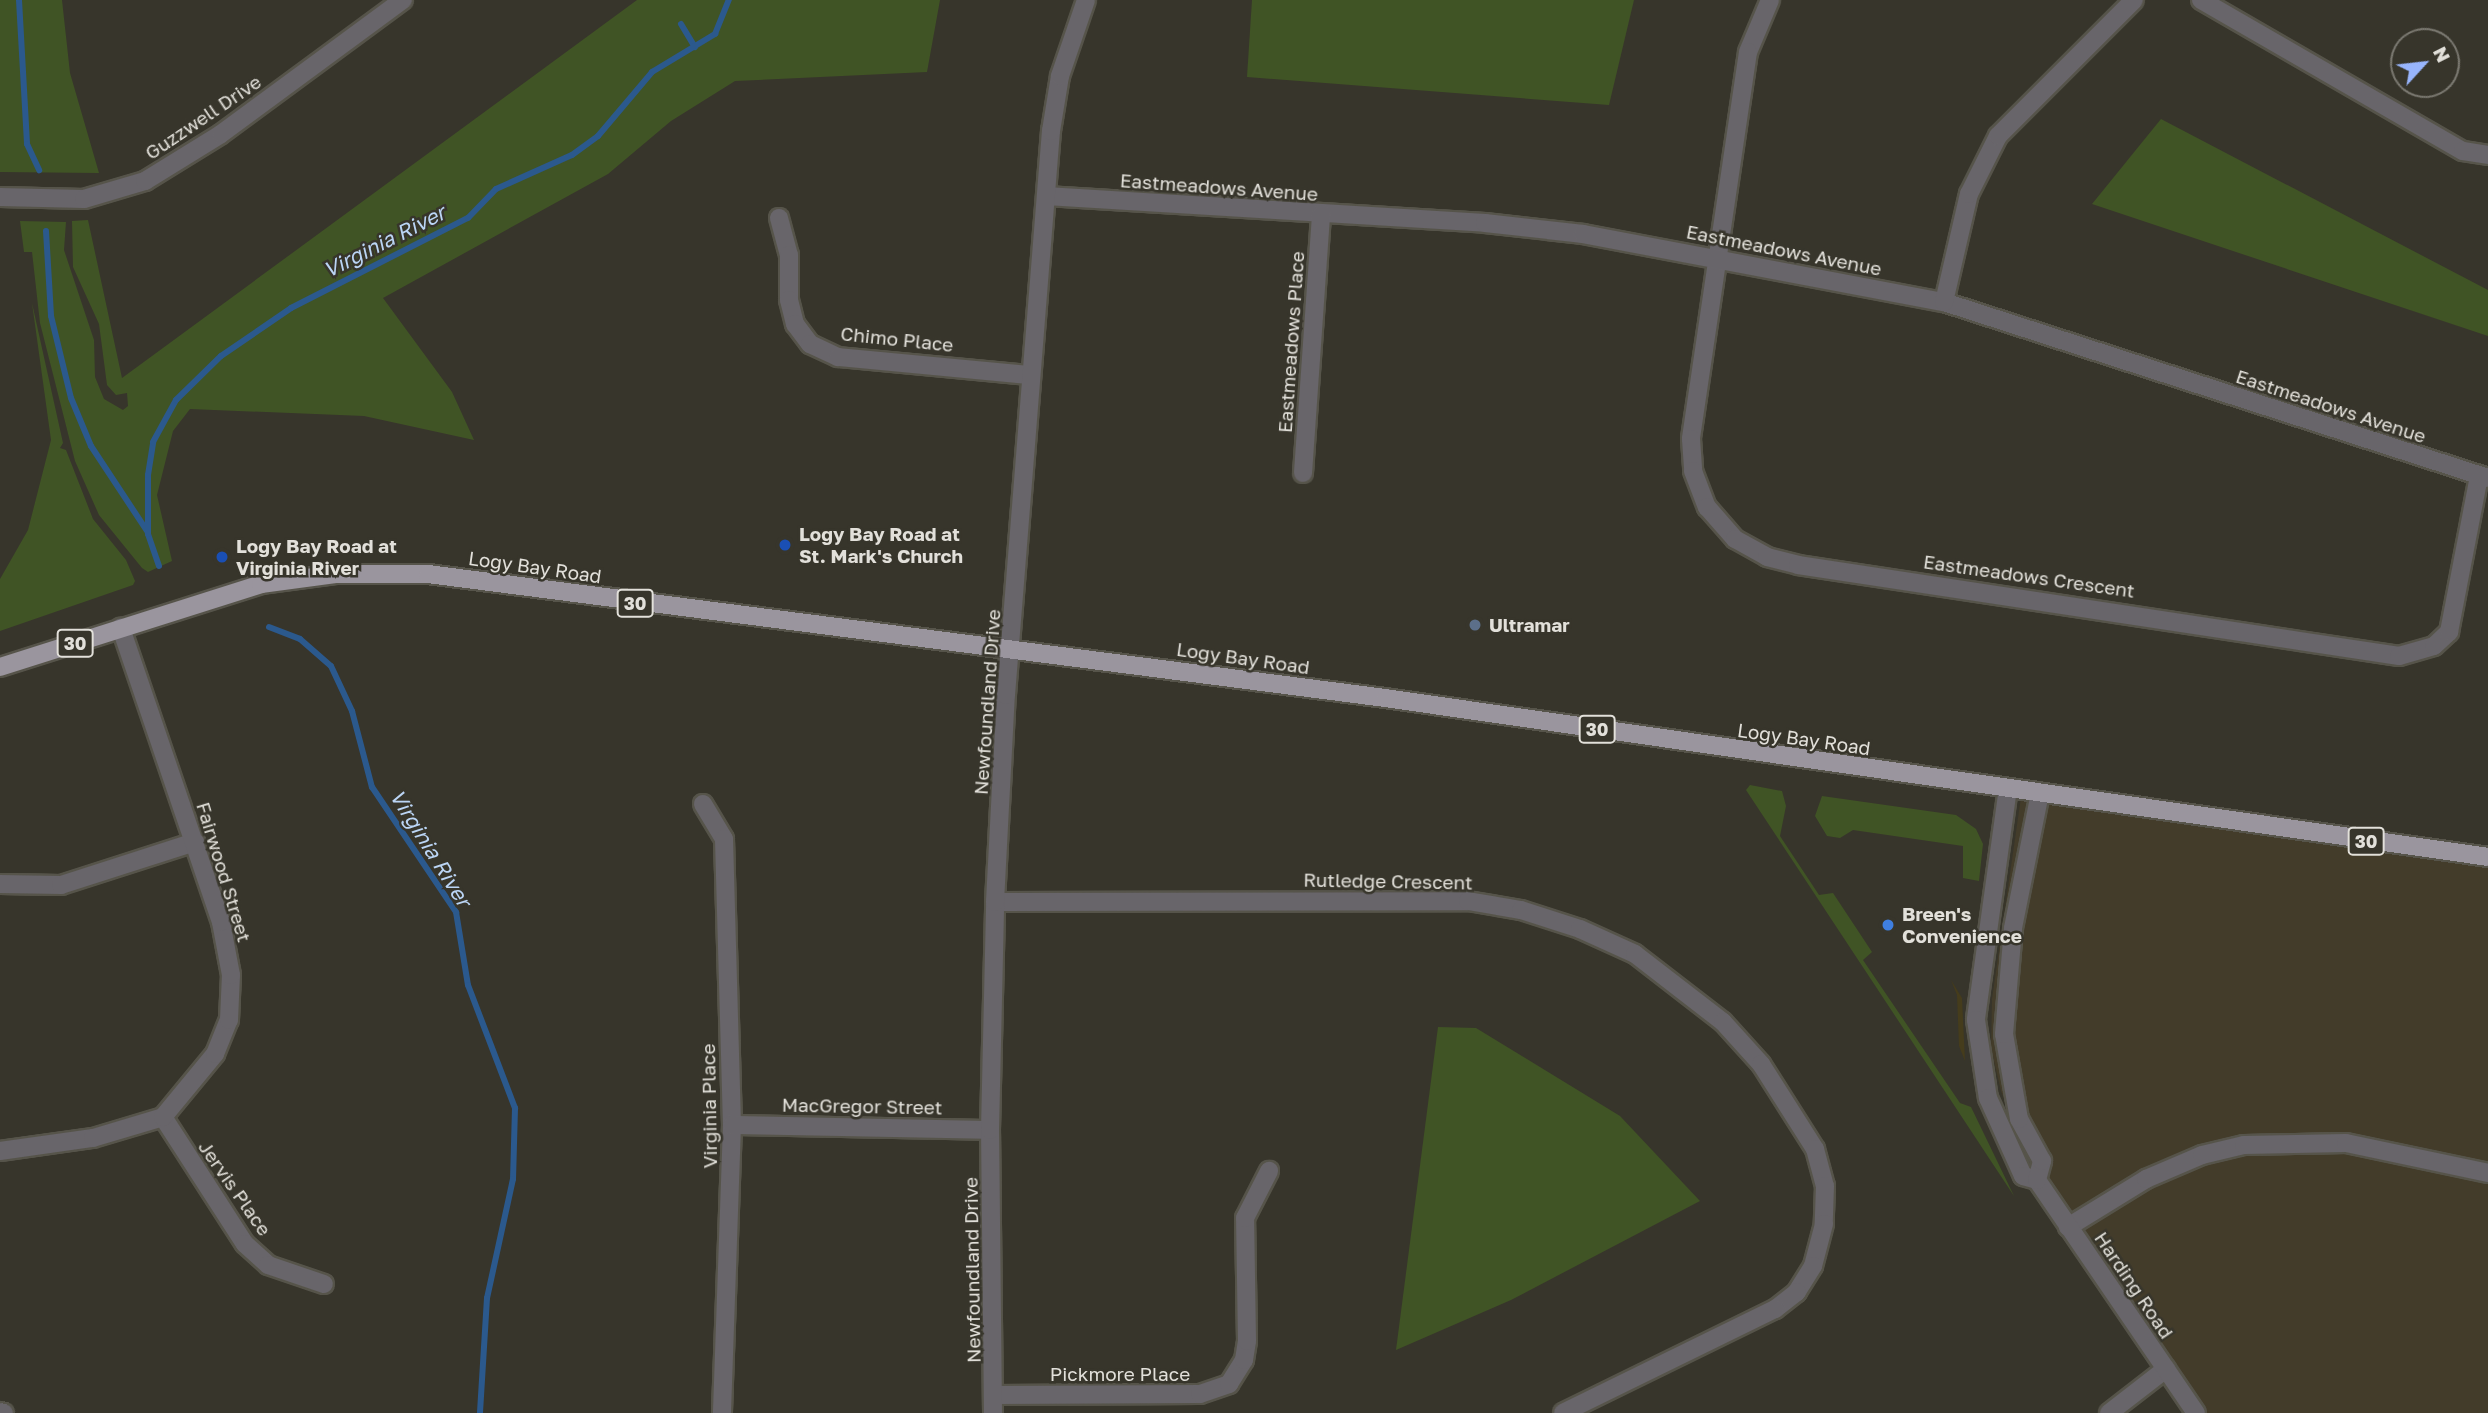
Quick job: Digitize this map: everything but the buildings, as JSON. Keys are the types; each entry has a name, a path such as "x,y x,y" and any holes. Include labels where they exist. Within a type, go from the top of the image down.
{"main road":[{"name":"Logy Bay Road","path":"0,667 261,584 337,574 459,577 1009,648 2488,857"}],"street":[{"name":"Guzzwell Drive","path":"0,197 84,199 145,181 221,134 403,0"},
{"name":"Newfoundland Drive","path":"994,1404 990,1130 995,902 1009,648 1030,375 1060,76 1086,0"},
{"name":"Eastmeadows Crescent","path":"1770,0 1748,52 1691,439 1693,471 1707,507 1735,539 1767,557 2399,656 2434,646 2449,632 2483,477"},
{"path":"1944,302 1969,194 1998,136 2134,0"},
{"path":"2201,0 2463,151 2488,155"},
{"name":"Eastmeadows Avenue","path":"1046,197 1583,234 1944,302 2483,477"},
{"name":"Eastmeadows Place","path":"1303,473 1321,215"},
{"name":"Chimo Place","path":"779,218 789,255 789,300 795,324 810,344 838,357 1030,375"},
{"name":"Fairwood Street","path":"121,628 221,922 231,975 229,1020 215,1054 163,1117"},
{"name":"Harding Road","path":"2008,788 1977,1032 1988,1098 2023,1176 2037,1180 2196,1413"},
{"path":"2037,1180 2042,1161 2016,1107 2004,1034 2013,928 2040,793"},
{"name":"Virginia Place","path":"703,804 724,839 732,1125 722,1413"},
{"path":"0,884 61,885 195,842"},
{"name":"Rutledge Crescent","path":"995,902 1468,901 1521,910 1635,954 1723,1022 1762,1064 1815,1149 1825,1186 1824,1224 1813,1266 1797,1292 1775,1309 1563,1413"},
{"path":"0,1151 93,1138 163,1117"},
{"name":"Jervis Place","path":"163,1117 245,1244 268,1265 324,1284"},
{"name":"MacGregor Street","path":"732,1125 990,1130"},
{"path":"2068,1227 2146,1179 2202,1155 2244,1145 2346,1143 2488,1173"},
{"name":"Pickmore Place","path":"994,1404 1200,1394 1229,1384 1244,1360 1247,1341 1245,1218 1269,1171"},
{"path":"2109,1413 2166,1370"}],"shaded area":[{"path":"2022,790 2488,857 2488,1413 2196,1413 2037,1180 2001,1091 1991,1048 1992,999"}],"green space":[{"path":"0,0 62,0 70,73 99,173 0,172"},
{"path":"637,0 940,0 927,72 735,81 671,121 608,174 383,298 452,392 474,440 364,416 190,409 173,431 157,495 172,561 148,572 142,568 99,515 75,461 40,323 32,252 24,252 20,221 66,222 64,250 94,340 95,377 104,399 123,410 128,406 127,393 116,395 107,385 99,324 73,267 72,221 88,220 122,378"},
{"path":"1252,0 1634,0 1609,105 1247,77"},
{"path":"2161,119 2488,290 2488,336 2092,204"},
{"path":"32,303 63,443 60,448 66,450 93,519 126,560 135,581 133,585 0,631 0,579 28,530 51,440"},
{"path":"1750,785 1782,791 1786,806 1780,836 1819,895 1833,893 1872,952 1863,960 1960,1103 1971,1107 2014,1196 1746,790"},
{"path":"1822,796 1956,815 1976,829 1983,844 1979,881 1963,878 1963,846 1853,830 1840,838 1827,836 1815,816"},
{"path":"1438,1027 1476,1028 1620,1116 1700,1201 1511,1300 1396,1350"}],"sand":[{"path":"1951,980 1962,998 1965,1061 1959,1046 1957,995"}],"waterway":[{"path":"19,0 27,144 39,170"},
{"name":"Virginia River","path":"159,566 148,534 148,475 153,442 176,400 221,356 291,308 468,218 496,189 572,155 598,136 652,72 715,34 729,0"},
{"path":"681,24 695,47"},
{"path":"46,231 51,316 71,398 91,446 147,531"},
{"name":"Virginia River","path":"269,627 300,639 331,666 352,711 372,787 456,912 468,985 515,1108 513,1179 487,1298 480,1413"}],"place":[{"name":"Logy Bay Road at St. Mark's Church","path":"785,545"},
{"name":"Logy Bay Road at Virginia River","path":"222,557"},
{"name":"Ultramar","path":"1475,625"},
{"name":"Breen's Convenience","path":"1888,925"}]}
